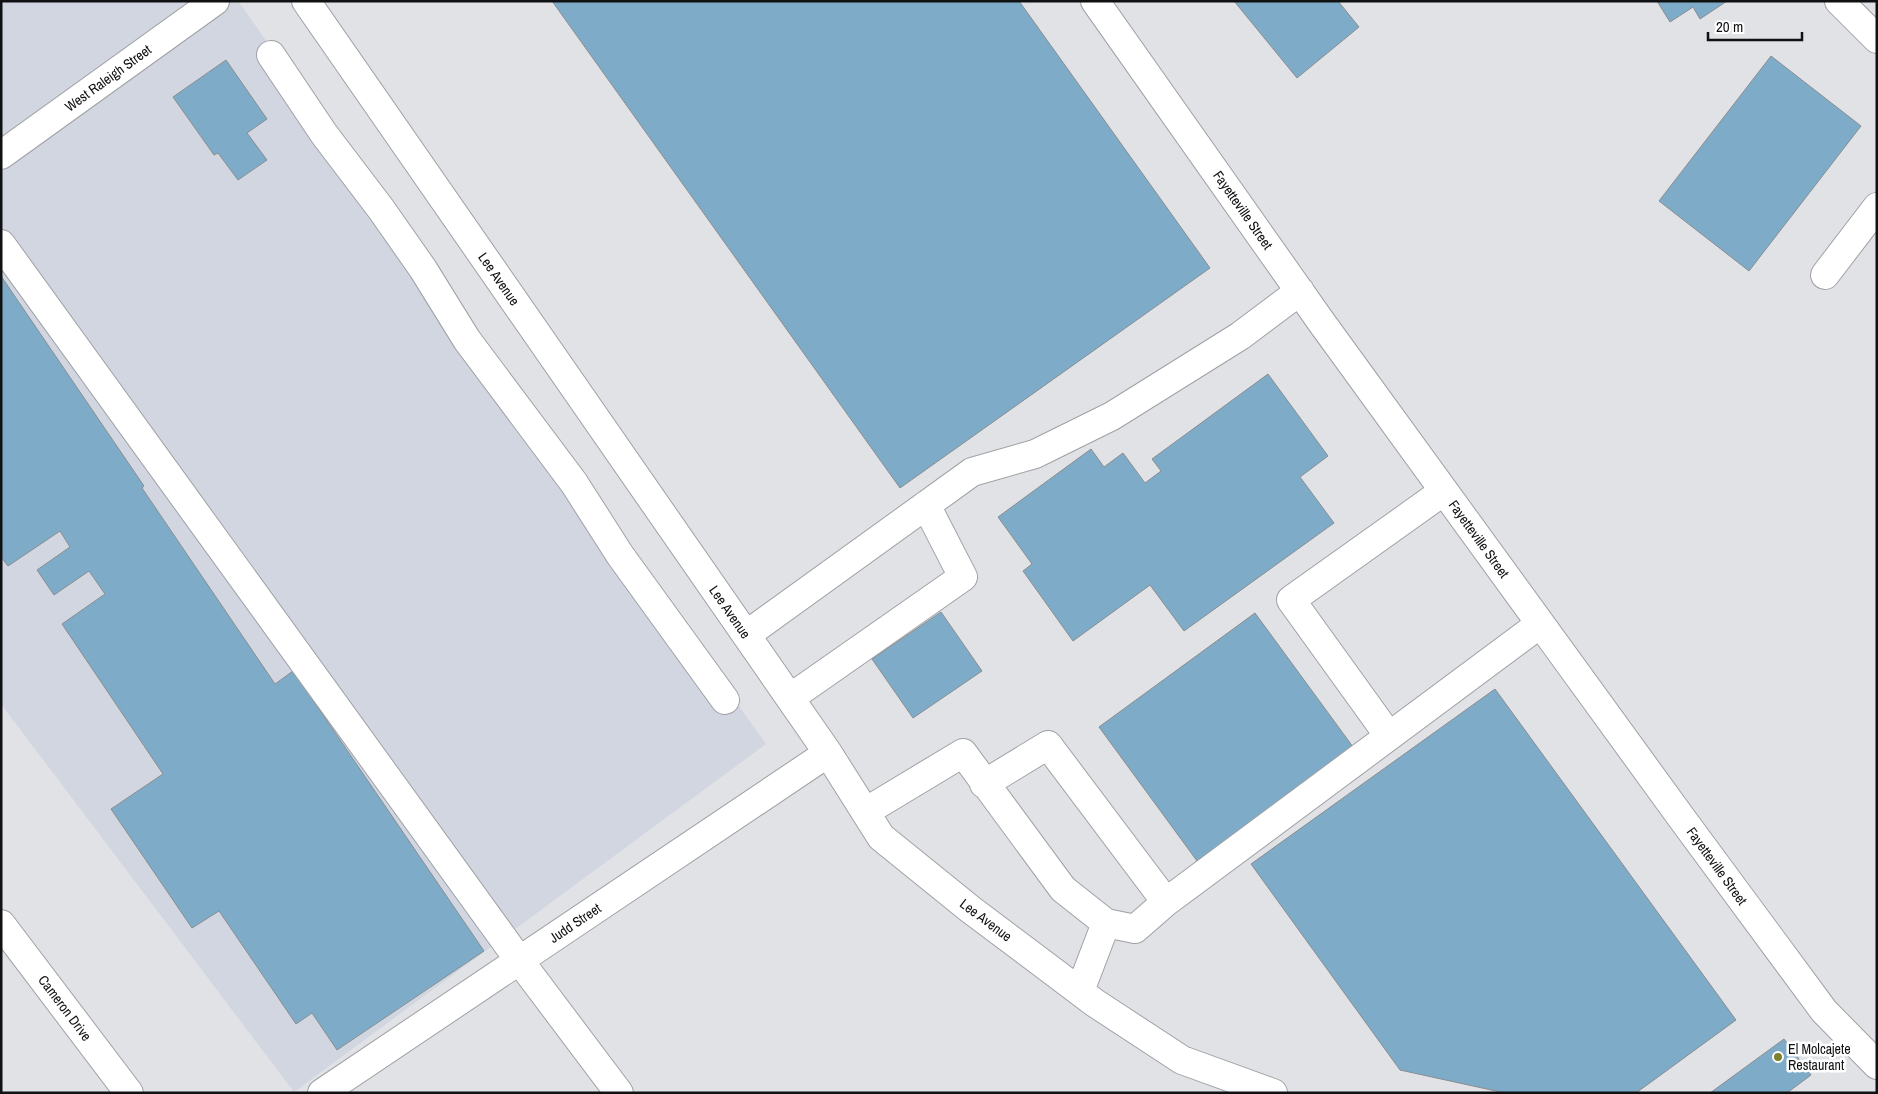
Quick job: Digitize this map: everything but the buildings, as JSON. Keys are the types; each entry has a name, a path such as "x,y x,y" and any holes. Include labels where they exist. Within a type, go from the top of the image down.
{"street":[{"name":"West Raleigh Street","path":"1,155 215,1"},
{"name":"Lee Avenue","path":"306,1 828,753 880,837 1080,991 1182,1060 1232,1086 1273,1093"},
{"name":"Fayetteville Street","path":"1095,1 1444,491 1824,1011 1877,1065"},
{"path":"1839,1 1877,39"},
{"path":"271,55 324,134 423,269 467,340 574,483 620,555 725,700"},
{"path":"1825,276 1877,207"},
{"path":"1,244 519,960 619,1093"},
{"path":"746,635 972,472 1035,454 1112,416 1240,336 1300,291"},
{"path":"1389,736 1291,600 1444,491"},
{"path":"790,698 963,577 926,505"},
{"path":"865,812 963,754 1062,889 1106,923 1136,929 1166,902 1540,624"},
{"path":"984,784 1048,745 1166,902"},
{"name":"Judd Street","path":"322,1093 828,753"},
{"path":"1080,991 1106,923"},
{"name":"Cameron Drive","path":"1,924 129,1093"}],"shaded area":[{"path":"1,1 238,1 766,744 294,1092 1,704"}],"place":[{"name":"El Molcajete Restaurant","path":"1778,1057"}]}
